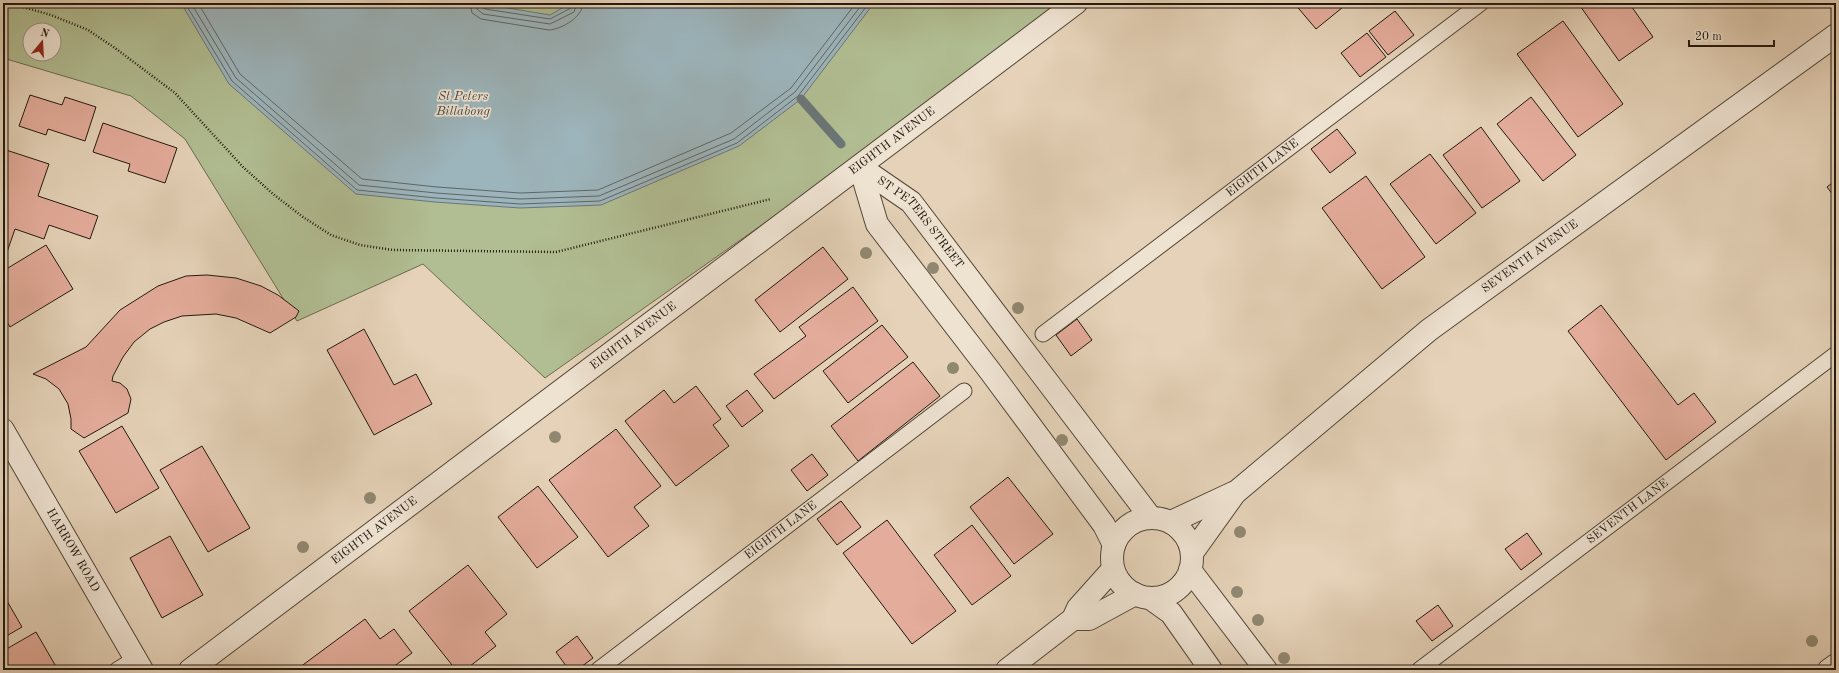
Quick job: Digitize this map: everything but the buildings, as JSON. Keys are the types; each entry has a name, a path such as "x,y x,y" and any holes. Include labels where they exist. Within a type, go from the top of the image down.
{"street":[{"name":"EIGHTH AVENUE","path":"190,670 1076,3"},
{"name":"SEVENTH AVENUE","path":"1191,562 1234,493 1429,330 1836,35"},
{"name":"ST PETERS STREET","path":"860,167 911,202 1161,520"},
{"name":"ST PETERS STREET","path":"860,167 877,224 990,371 1090,505 1104,525 1114,545"},
{"name":"HARROW ROAD","path":"3,430 139,665"},
{"name":"SEVENTH AVENUE","path":"1161,520 1234,493"},
{"path":"1211,670 1171,613 1143,596 1126,588 1113,569 1112,559 1114,545 1120,532 1133,522 1161,520 1179,528 1188,539 1191,562 1266,670"},
{"path":"1073,619 1089,619 1143,596 1170,594 1182,584 1191,562"},
{"path":"1007,670 1073,619 1078,608 1113,569"},
{"path":"1829,670 1836,665"}],"lane":[{"name":"EIGHTH LANE","path":"1043,334 1481,3"},
{"name":"SEVENTH LANE","path":"1419,670 1836,354"},
{"name":"EIGHTH LANE","path":"598,670 964,392"},
{"path":"117,670 139,665"}],"path":[{"path":"9,3 51,15 88,30 115,48 175,93 242,166 273,194 303,217 331,235 360,244 393,250 556,252 772,199"}],"green space":[{"path":"3,3 1076,3 545,378 423,264 297,321 185,139 131,96 3,58"}],"water":[{"name":"St Peters Billabong","path":"181,3 478,3 550,15 571,3 874,3 801,99 739,146 601,205 520,208 435,202 356,194 229,84"}],"waterway":[{"path":"801,99 841,144"}]}
